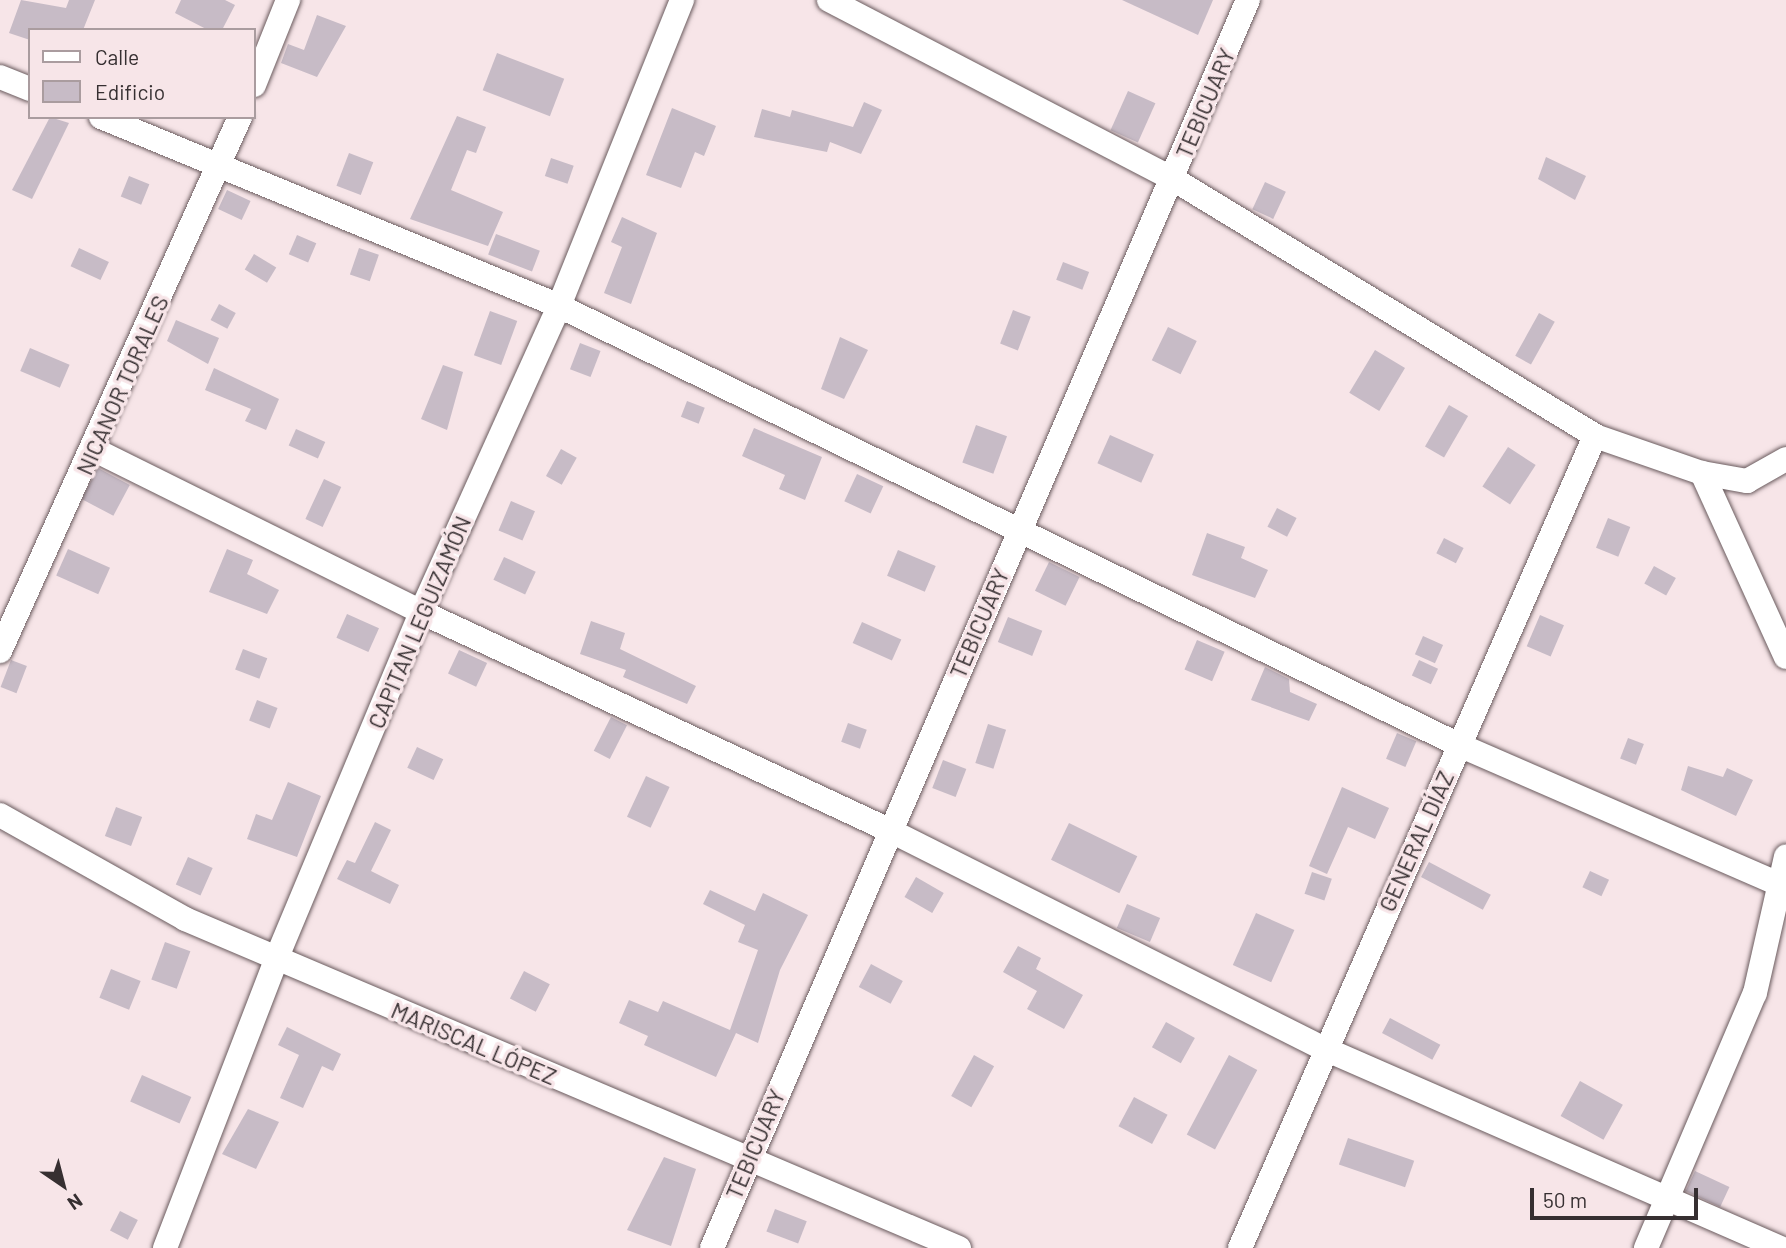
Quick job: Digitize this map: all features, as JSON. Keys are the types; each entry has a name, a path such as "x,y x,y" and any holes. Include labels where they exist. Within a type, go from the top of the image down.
{"street":[{"path":"256,80 288,0"},
{"name":"CAPITAN LEGUIZAMÓN","path":"165,1248 278,957 421,612 559,306 682,0"},
{"path":"829,0 1173,179 1595,436 1702,473 1747,481 1786,459"},
{"name":"TEBICUARY","path":"712,1248 746,1161 1173,179 1248,0"},
{"path":"0,77 28,88"},
{"path":"106,119 559,306 1020,526 1459,745 1776,883"},
{"name":"NICANOR TORALES","path":"0,651 221,165 239,119"},
{"name":"GENERAL DÍAZ","path":"1240,1248 1595,436"},
{"path":"93,449 421,612 891,831 1325,1049 1668,1194 1780,1248"},
{"path":"1702,473 1786,657"},
{"name":"MARISCAL LÓPEZ","path":"0,815 184,919 278,957 746,1161 959,1248"},
{"path":"1646,1248 1755,992 1776,883 1786,856"}],"building":[{"path":"21,0 66,8 69,0 95,0 84,28 28,28 28,39 9,33"},
{"path":"181,0 225,0 235,5 223,28 204,28 175,13"},
{"path":"1122,0 1213,0 1198,35"},
{"path":"317,15 346,26 317,77 281,63 288,44 304,50"},
{"path":"497,53 564,79 550,116 483,90"},
{"path":"1128,91 1155,103 1138,142 1111,130"},
{"path":"864,102 882,110 861,154 830,142 827,152 754,137 762,109 790,117 792,110 853,127"},
{"path":"672,108 716,126 704,156 695,152 681,188 646,175"},
{"path":"457,116 486,127 476,153 467,150 451,190 503,212 488,246 410,219"},
{"path":"49,119 69,123 32,199 12,190"},
{"path":"349,153 373,162 361,195 336,186"},
{"path":"1546,157 1586,176 1575,200 1538,179"},
{"path":"551,158 574,166 568,184 545,176"},
{"path":"129,176 149,184 141,205 121,196"},
{"path":"1265,182 1286,192 1273,219 1252,209"},
{"path":"227,190 251,201 242,220 218,209"},
{"path":"622,217 657,233 631,304 604,293 622,247 611,242"},
{"path":"496,234 540,251 532,271 488,255"},
{"path":"297,235 316,243 308,263 289,254"},
{"path":"79,248 109,262 100,280 71,266"},
{"path":"359,248 379,255 370,281 350,274"},
{"path":"254,254 276,267 267,283 245,269"},
{"path":"1063,262 1089,272 1082,290 1056,280"},
{"path":"219,304 236,313 227,329 211,320"},
{"path":"1013,310 1031,317 1018,350 1000,344"},
{"path":"490,311 517,321 501,365 474,355"},
{"path":"1539,313 1555,322 1531,365 1515,356"},
{"path":"176,320 219,338 208,364 167,341"},
{"path":"1168,327 1197,341 1181,374 1152,360"},
{"path":"840,337 868,350 844,399 821,389"},
{"path":"580,343 601,351 591,377 570,369"},
{"path":"30,348 70,365 60,388 20,371"},
{"path":"1375,350 1405,368 1379,411 1349,393"},
{"path":"443,365 463,372 447,430 421,419"},
{"path":"214,368 279,399 266,430 245,421 251,409 205,390"},
{"path":"687,401 705,408 699,424 681,417"},
{"path":"1449,405 1468,416 1444,458 1425,447"},
{"path":"976,425 1007,436 993,474 962,463"},
{"path":"754,428 822,457 805,500 779,489 785,475 742,456"},
{"path":"296,429 325,442 318,458 289,445"},
{"path":"1110,435 1154,455 1141,483 1097,463"},
{"path":"1508,447 1536,465 1510,504 1482,486"},
{"path":"561,449 577,458 562,485 546,476"},
{"path":"98,468 130,485 113,516 82,499"},
{"path":"857,474 883,486 871,513 844,501"},
{"path":"324,479 341,487 323,527 305,519"},
{"path":"511,501 535,511 522,541 498,530"},
{"path":"1277,508 1297,518 1287,537 1267,527"},
{"path":"1608,518 1630,527 1618,557 1596,548"},
{"path":"1207,533 1245,547 1241,558 1268,570 1255,598 1192,575"},
{"path":"1444,538 1464,548 1456,563 1436,553"},
{"path":"68,549 110,568 98,594 56,575"},
{"path":"227,549 253,560 247,574 279,590 267,614 209,592"},
{"path":"898,550 936,566 925,592 887,576"},
{"path":"504,557 536,572 525,594 493,580"},
{"path":"1049,562 1080,577 1066,606 1035,591"},
{"path":"1654,566 1676,578 1666,596 1644,583"},
{"path":"347,614 379,628 368,652 336,638"},
{"path":"1540,615 1564,625 1551,656 1527,646"},
{"path":"1008,617 1042,631 1032,656 998,642"},
{"path":"591,621 625,633 620,649 696,686 687,704 623,677 626,670 580,654"},
{"path":"862,622 901,639 892,661 853,643"},
{"path":"1423,636 1443,645 1435,663 1415,654"},
{"path":"1197,640 1225,652 1212,681 1184,669"},
{"path":"243,649 267,658 259,679 235,670"},
{"path":"459,650 487,663 476,687 448,674"},
{"path":"11,660 27,666 16,693 1,687"},
{"path":"1419,660 1438,669 1431,684 1412,675"},
{"path":"1265,667 1289,679 1290,692 1317,704 1309,721 1251,700"},
{"path":"257,700 278,708 270,728 249,721"},
{"path":"611,717 627,725 610,759 594,751"},
{"path":"848,723 867,730 860,749 841,742"},
{"path":"988,724 1006,730 993,769 975,763"},
{"path":"1397,733 1416,741 1405,767 1386,759"},
{"path":"1628,738 1644,744 1636,765 1620,759"},
{"path":"417,747 443,759 434,780 407,768"},
{"path":"943,760 966,769 956,797 932,788"},
{"path":"1688,766 1723,777 1727,768 1753,780 1736,816 1681,790"},
{"path":"646,776 670,787 651,828 627,817"},
{"path":"288,782 321,796 297,857 247,839 256,814 272,820"},
{"path":"1342,787 1389,808 1375,839 1348,827 1327,874 1309,866"},
{"path":"116,807 142,817 131,846 105,836"},
{"path":"375,822 391,830 371,871 399,885 390,904 337,879 347,860 355,863"},
{"path":"1069,823 1137,856 1119,893 1051,860"},
{"path":"188,857 213,868 200,895 176,884"},
{"path":"1429,862 1491,895 1483,910 1421,877"},
{"path":"1590,871 1609,880 1601,896 1582,887"},
{"path":"1312,872 1332,879 1324,901 1305,894"},
{"path":"916,877 944,893 932,913 904,897"},
{"path":"710,890 755,911 763,893 808,915 780,970 758,1043 736,1033 716,1077 644,1045 648,1036 619,1023 629,1000 658,1012 663,1001 730,1030 758,950 738,942 745,925 703,904"},
{"path":"1127,904 1160,918 1150,942 1117,928"},
{"path":"1256,913 1294,930 1271,982 1233,965"},
{"path":"165,942 190,951 177,989 151,980"},
{"path":"1018,946 1041,958 1036,969 1083,995 1064,1029 1027,1009 1037,991 1003,972"},
{"path":"871,964 903,981 891,1004 859,987"},
{"path":"111,969 141,981 129,1010 99,998"},
{"path":"524,971 550,984 536,1012 510,999"},
{"path":"1390,1018 1440,1045 1432,1060 1382,1033"},
{"path":"1166,1022 1195,1038 1181,1063 1152,1047"},
{"path":"287,1027 341,1054 333,1071 322,1066 303,1108 280,1098 299,1055 278,1045"},
{"path":"974,1055 994,1066 971,1107 951,1096"},
{"path":"1229,1055 1257,1070 1215,1149 1187,1134"},
{"path":"142,1075 191,1097 180,1123 130,1101"},
{"path":"1580,1081 1623,1105 1603,1140 1561,1116"},
{"path":"1134,1097 1168,1115 1152,1144 1119,1126"},
{"path":"248,1109 279,1122 256,1169 222,1154"},
{"path":"1348,1138 1414,1161 1405,1187 1339,1164"},
{"path":"664,1157 696,1169 671,1246 627,1230"},
{"path":"1695,1171 1729,1187 1720,1207 1686,1191"},
{"path":"775,1209 807,1221 798,1244 766,1231"},
{"path":"120,1211 138,1220 128,1240 110,1231"}]}
